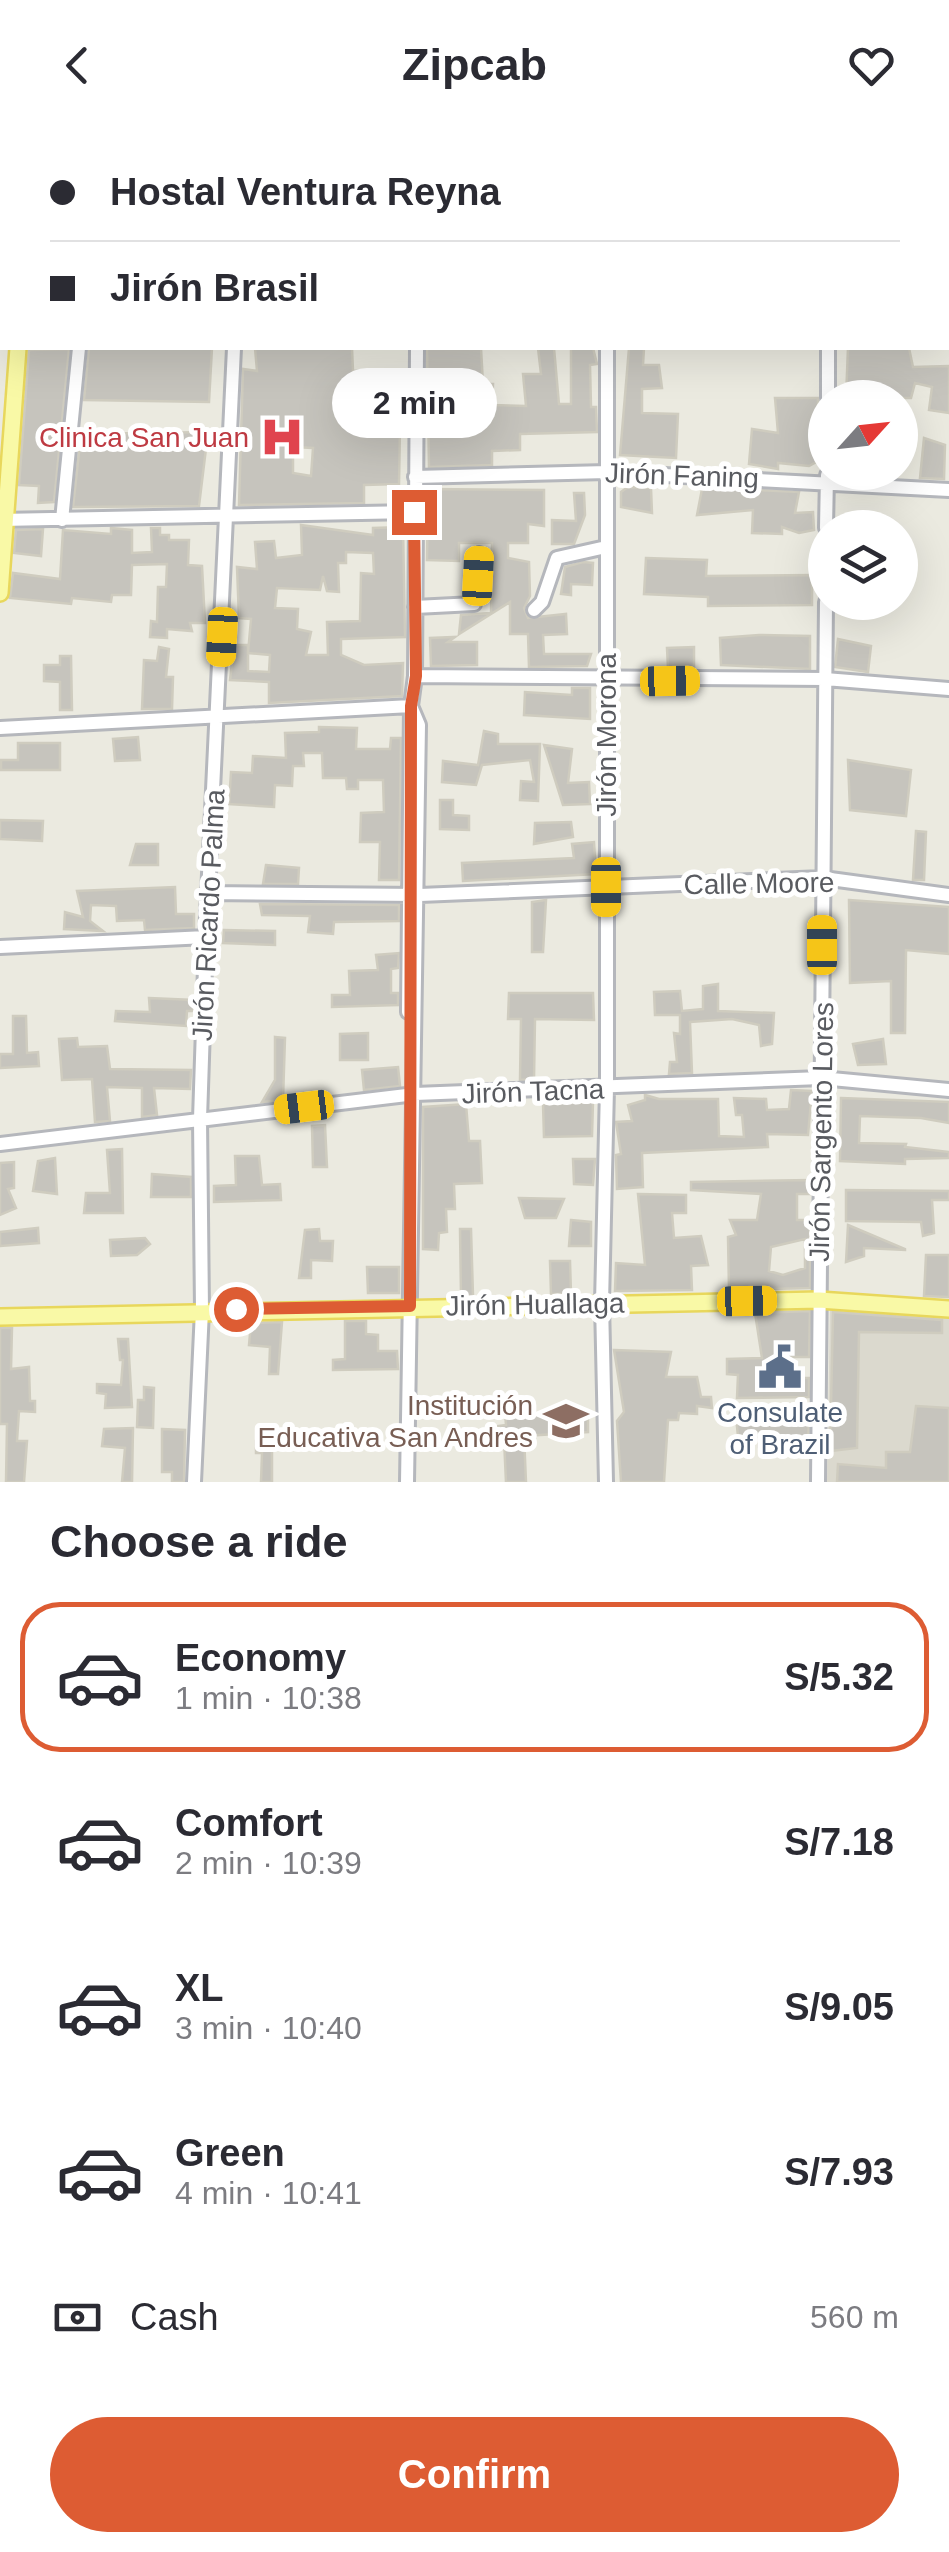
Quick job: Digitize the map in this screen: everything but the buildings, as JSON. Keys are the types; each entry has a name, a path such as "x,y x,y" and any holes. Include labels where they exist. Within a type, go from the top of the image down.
{"main road":[{"path":"0,594 18,350"},
{"name":"Jirón Huallaga","path":"0,1317 819,1300 949,1310"}],"street":[{"path":"62,520 79,350"},
{"name":"Jirón Ricardo Palma","path":"194,1482 202,1310 200,1119 207,893 234,350"},
{"path":"407,1482 414,894 411,706 416,676 418,350"},
{"name":"Jirón Morona","path":"606,1482 602,1303 607,1088 607,350"},
{"path":"828,350 828,380"},
{"name":"Jirón Faning","path":"415,477 607,472 808,477"},
{"name":"Jirón Faning","path":"918,487 949,490"},
{"path":"3,520 414,512"},
{"path":"534,610 542,602 556,558 606,547"},
{"path":"415,607 474,604 479,554"},
{"name":"Jirón Sargento Lores","path":"818,1482 826,620"},
{"path":"416,676 605,681 825,679 949,690"},
{"path":"0,728 411,706"},
{"name":"Calle Moore","path":"207,893 414,894 823,878 949,894"},
{"path":"0,947 206,937"},
{"name":"Jirón Tacna","path":"0,1144 412,1095 821,1078 949,1090"}],"shaded area":[{"path":"830,1308 949,1317 949,1482 827,1482"}],"place":[{"name":"Clinica San Juan","path":"282,437"},
{"name":"Consulate of Brazil","path":"780,1367"},
{"name":"Institución Educativa San Andres","path":"566,1421"}],"route":[{"path":"236,1309 410,1306 406,1280 411,706 416,676 414,512"}]}
